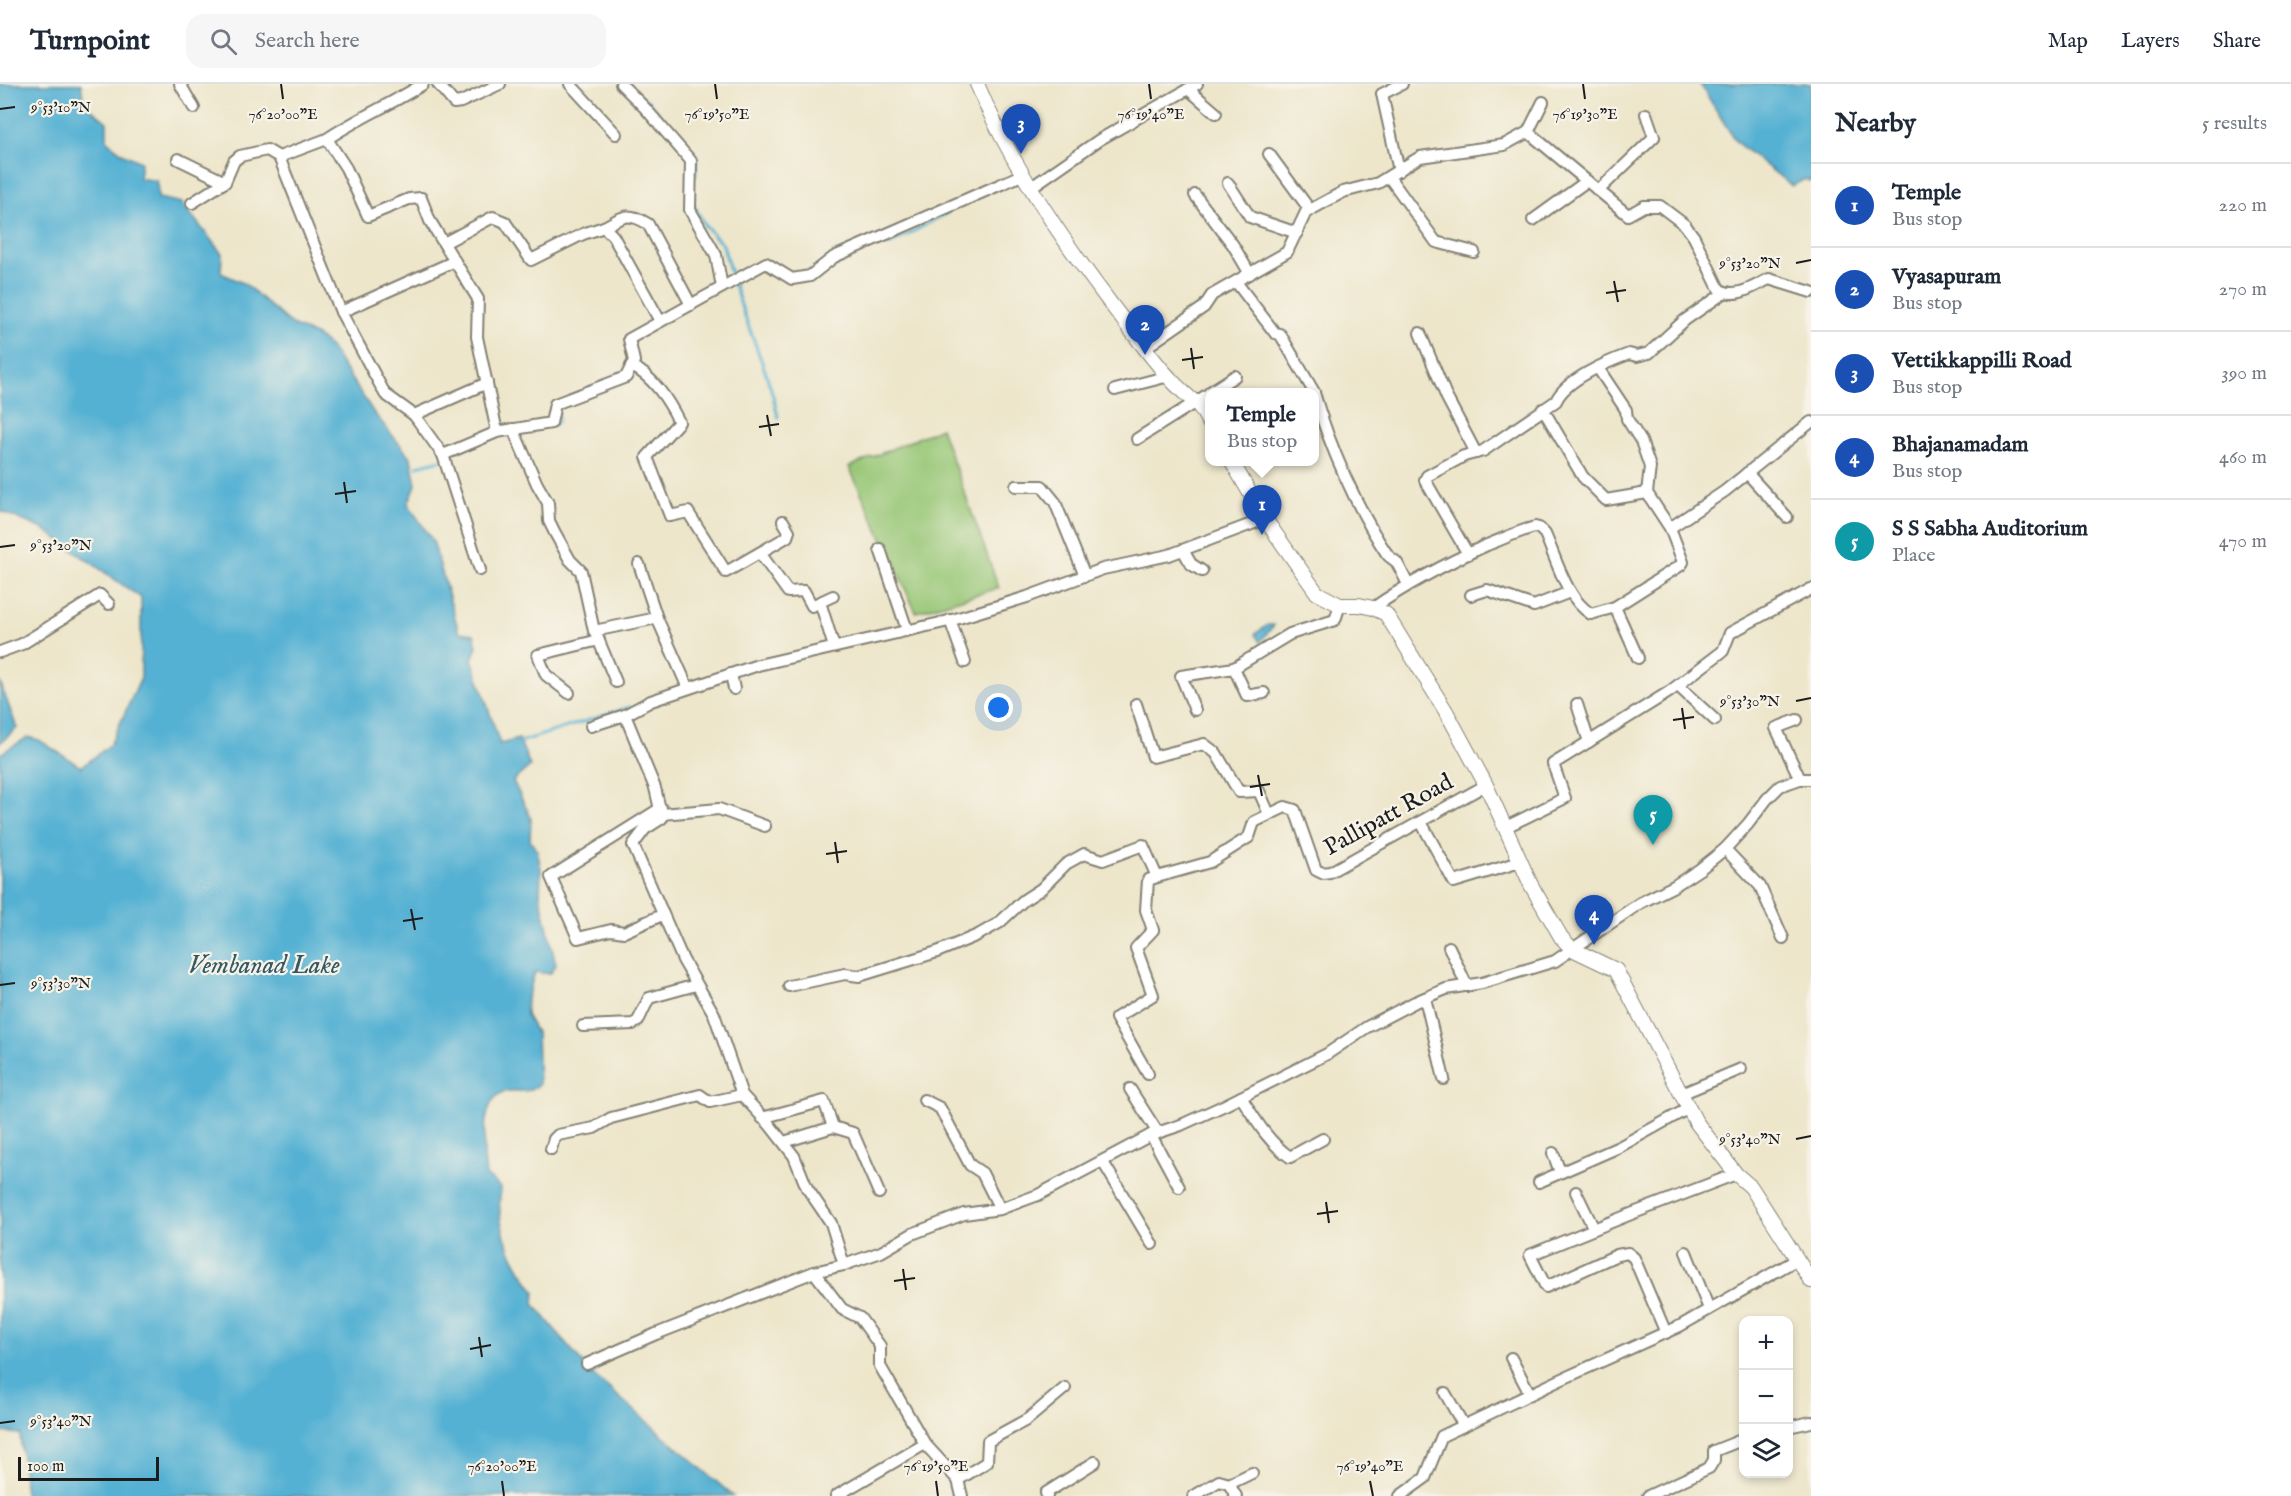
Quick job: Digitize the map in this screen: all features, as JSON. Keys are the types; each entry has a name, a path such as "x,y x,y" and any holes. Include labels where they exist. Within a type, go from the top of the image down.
{"main road":[{"path":"977,84 994,125 1022,175 1069,245 1145,348 1199,406 1205,417"},
{"path":"1234,466 1265,519 1317,593 1340,605 1359,605 1386,614 1447,713 1486,785 1520,862 1557,931 1572,949 1616,970 1689,1108 1736,1174 1751,1187 1786,1238 1796,1260 1811,1281"}],"street":[{"path":"180,84 194,108"},
{"path":"279,157 327,139 348,125 395,103 423,84"},
{"path":"438,84 454,103 500,84"},
{"path":"570,84 616,134"},
{"path":"621,84 691,161 690,210 716,255 722,287"},
{"path":"1399,171 1382,94 1402,84"},
{"path":"1030,188 1119,129 1192,86 1216,113"},
{"path":"1145,348 1204,307 1212,295 1287,252 1306,212 1343,192 1378,183 1420,158 1455,150 1504,145 1528,132 1543,102"},
{"path":"1598,191 1654,136 1646,114"},
{"path":"1528,132 1628,215 1644,206 1660,206 1684,225 1694,237 1719,289 1724,293"},
{"path":"327,139 346,168 368,216 410,199 421,198 430,221 478,299 477,337 497,432"},
{"path":"192,203 225,182 234,161 240,156 267,150 279,157 341,312 385,394 414,415 443,455 480,570"},
{"path":"1269,154 1310,210"},
{"path":"178,159 225,182"},
{"path":"443,455 497,432 551,423 555,404 626,376 634,361 629,339 766,263 792,279 810,276 834,257 1022,175"},
{"path":"1389,177 1436,242 1474,252"},
{"path":"1533,220 1587,181"},
{"path":"1228,183 1250,218 1297,233"},
{"path":"1195,195 1233,245 1250,274"},
{"path":"444,243 493,217 505,222 531,260 626,215 636,217 648,224 691,304"},
{"path":"604,227 613,236 660,321"},
{"path":"341,312 455,261"},
{"path":"1468,554 1425,480 1427,476 1464,456 1483,451 1556,401 1560,392 1582,375 1611,360 1629,354 1637,356 1649,353 1685,320 1724,293 1743,292 1768,279 1811,292"},
{"path":"1236,282 1275,333 1280,334 1311,388"},
{"path":"1420,333 1448,398 1476,453"},
{"path":"631,366 643,371 673,410 679,422 646,457 670,516 688,512 726,572 787,537 789,531 783,521"},
{"path":"1373,608 1408,584 1468,554 1531,528 1539,528 1545,534 1570,592 1580,607 1591,614 1615,607 1681,565 1683,562 1670,528 1647,493 1650,467 1641,441 1627,419 1626,410 1598,368"},
{"path":"1115,390 1169,376"},
{"path":"1217,388 1235,376"},
{"path":"414,415 487,383"},
{"path":"1137,439 1205,396"},
{"path":"1319,410 1324,428 1350,484 1389,558 1396,560 1408,584"},
{"path":"1543,410 1583,477 1606,500 1647,493"},
{"path":"1670,528 1747,473 1811,422"},
{"path":"513,429 537,484 548,503 549,521 570,560 581,571 596,635 616,682"},
{"path":"1747,473 1787,517"},
{"path":"1016,486 1042,486 1055,502 1085,576"},
{"path":"591,726 625,715 651,701 758,665 950,620 1027,597 1103,569 1183,550 1265,519"},
{"path":"880,549 907,630"},
{"path":"1183,550 1191,564 1202,571"},
{"path":"759,553 788,592 804,591 812,606 833,596"},
{"path":"639,564 657,618 688,688"},
{"path":"1506,827 1565,798 1553,764 1678,686 1723,651 1730,633 1811,589"},
{"path":"1471,595 1487,590 1534,606 1570,592"},
{"path":"0,652 22,644 100,595 109,604"},
{"path":"820,602 834,647"},
{"path":"1195,710 1181,676 1234,668 1290,634 1335,620 1340,605"},
{"path":"1615,607 1638,658"},
{"path":"569,693 546,675 538,655 596,635 657,618"},
{"path":"950,620 965,662"},
{"path":"1234,668 1246,696 1264,693"},
{"path":"731,674 734,689"},
{"path":"1678,686 1715,720"},
{"path":"1136,704 1154,757 1204,744 1216,753 1239,792 1259,791 1269,814 1254,822 1249,837 1210,862 1148,880 1146,910 1153,930 1136,948 1153,995 1116,1018 1148,1074"},
{"path":"1577,704 1589,742"},
{"path":"625,715 656,788 662,811 662,818 645,829 633,845 662,915 696,985 714,1014 742,1095 794,1156 807,1188 831,1223 844,1265"},
{"path":"588,1364 656,1334 814,1272 844,1265 881,1252 912,1234 964,1214 1000,1209 1038,1195 1154,1134 1241,1097 1327,1054 1367,1027 1425,998 1446,989 1525,972 1556,961 1640,903 1674,886 1725,849 1780,786 1805,779 1776,728 1797,720"},
{"name":"Pallipatt Road","path":"1269,814 1285,807 1295,810 1316,870 1322,873 1330,872 1486,785"},
{"path":"662,915 624,932 612,930 578,938 551,877 662,811 719,809 765,826"},
{"path":"1421,822 1454,882 1520,862"},
{"path":"789,986 845,974 859,976 937,952 978,935 999,923 1024,900 1041,889 1066,864 1084,854 1103,860 1143,845 1157,877"},
{"path":"1725,849 1761,886 1783,938"},
{"path":"1449,947 1467,986"},
{"path":"583,1026 633,1024 638,1021 649,998 696,985"},
{"path":"1425,998 1444,1079"},
{"path":"1681,1094 1741,1069"},
{"path":"1130,1089 1179,1187"},
{"path":"551,1149 558,1135 594,1128 611,1118 699,1095 710,1102 742,1095"},
{"path":"1241,1097 1265,1134 1290,1157 1323,1140"},
{"path":"924,1100 940,1108 970,1165 982,1173 1000,1209"},
{"path":"762,1118 824,1101 833,1127"},
{"path":"1539,1182 1619,1147 1689,1108"},
{"path":"784,1142 833,1127 853,1133 879,1193"},
{"path":"1553,1153 1560,1172"},
{"path":"1103,1162 1152,1245"},
{"path":"1666,1332 1634,1258 1628,1252 1617,1254 1546,1287 1530,1255 1736,1174"},
{"path":"1576,1192 1594,1229"},
{"path":"1686,1252 1709,1309"},
{"path":"1400,1496 1425,1478 1442,1436 1666,1332 1796,1260"},
{"path":"814,1272 842,1310 860,1318 880,1346 880,1366 925,1444 958,1480 962,1496"},
{"path":"1511,1358 1530,1394"},
{"path":"958,1480 987,1462 988,1441 1028,1419 1065,1388"},
{"path":"1445,1393 1464,1426"},
{"path":"1793,1426 1811,1422"},
{"path":"1648,1496 1662,1493 1709,1468 1714,1460 1714,1451 1739,1441"},
{"path":"836,1496 925,1444"},
{"path":"1047,1496 1046,1493 1095,1462"},
{"path":"1194,1496 1219,1481 1229,1484 1252,1473"},
{"path":"1229,1484 1236,1496"}],"green space":[{"path":"941,428 999,588 916,612 849,467"}],"water":[{"name":"Vembanad Lake","path":"0,84 81,84 84,103 107,122 107,141 124,154 141,162 139,178 157,181 158,198 182,203 222,254 221,273 245,284 292,325 317,336 330,347 374,413 411,458 416,485 408,504 433,541 459,632 474,634 477,647 472,659 500,744 519,739 530,766 513,781 531,818 530,841 537,850 541,869 540,895 556,965 550,974 535,972 527,998 526,1015 537,1034 539,1085 525,1091 504,1092 496,1097 491,1105 487,1116 484,1142 486,1175 501,1188 500,1216 503,1229 519,1268 535,1291 534,1304 589,1371 733,1496 25,1496 20,1434 0,1432 0,754 28,737 39,740 81,767 110,745 141,678 141,598 43,529 0,511"},
{"path":"1700,84 1811,84 1811,182 1805,179 1792,186 1736,142"},
{"path":"1268,625 1274,625 1260,642 1255,634"},
{"path":"0,682 17,728 0,743"}],"waterway":[{"path":"638,94 648,101 697,157 696,175"},
{"path":"694,205 705,226 723,245 732,278"},
{"path":"878,242 889,245 947,213"},
{"path":"734,284 769,383 778,417"},
{"path":"554,425 558,421 558,413"},
{"path":"417,466 441,460"},
{"path":"523,741 630,707"}],"place":[{"name":"Vettikkappilli Road","path":"1021,154"},
{"name":"Vyasapuram","path":"1145,355"},
{"name":"Temple","path":"1262,535"},
{"name":"S S Sabha Auditorium","path":"1653,845"},
{"name":"Bhajanamadam","path":"1594,945"}]}
